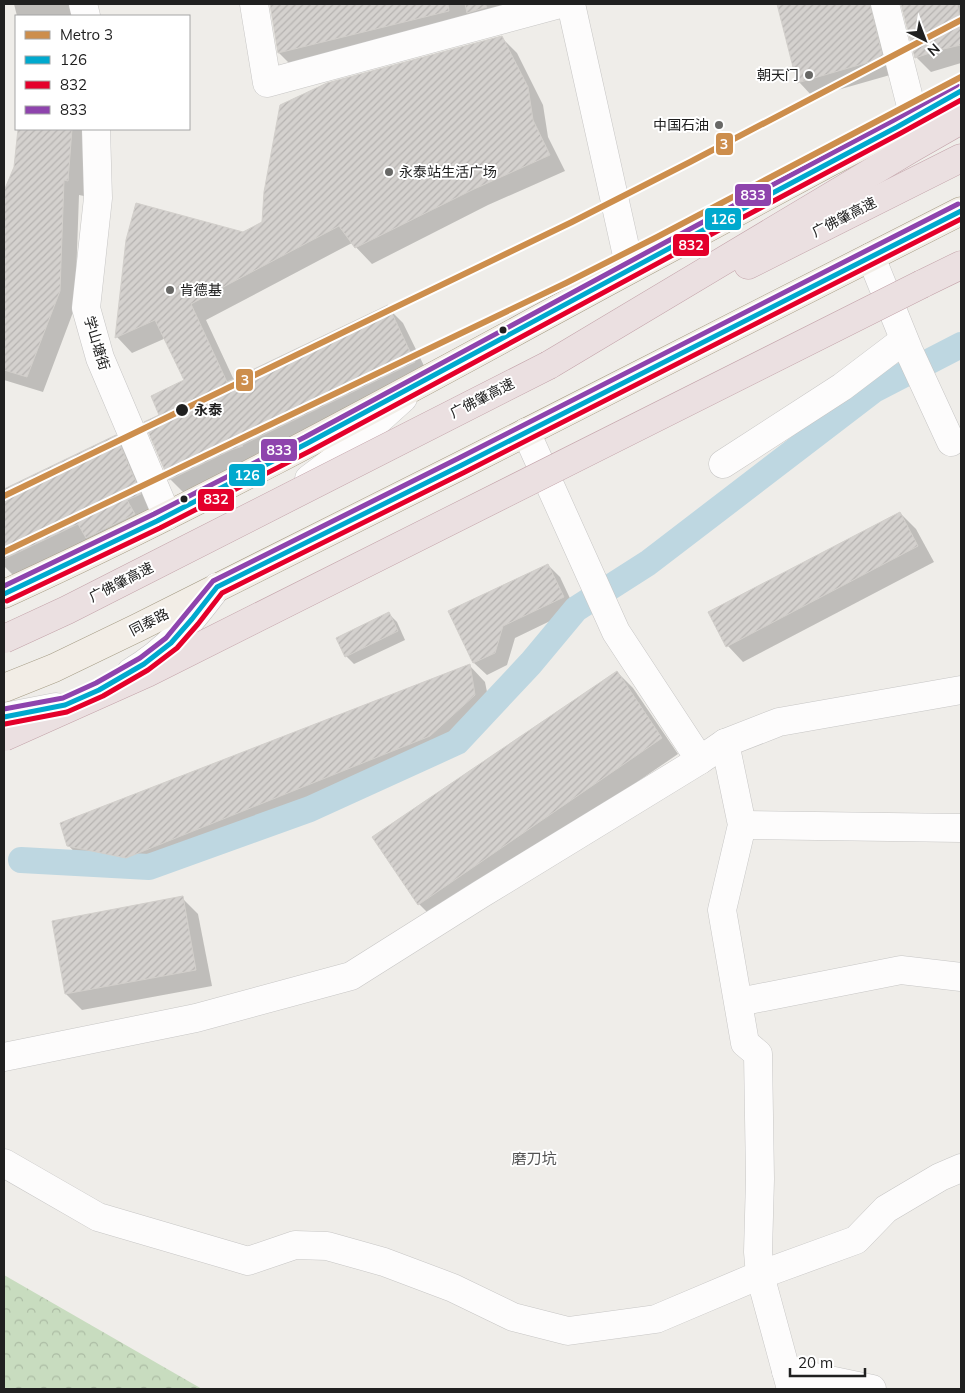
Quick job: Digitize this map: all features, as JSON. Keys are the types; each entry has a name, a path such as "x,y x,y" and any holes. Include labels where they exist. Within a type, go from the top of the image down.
{"highway":[{"path":"548,365 961,120"},
{"name":"广佛肇高速","path":"4,639 76,605 961,158"},
{"path":"4,737 148,673 961,265"},
{"path":"922,284 961,274"}],"main road":[{"path":"4,594 167,516 342,426 961,91"},
{"name":"同泰路","path":"4,688 54,668 217,587 961,211"}],"street":[{"path":"254,4 267,83 560,4"},
{"path":"571,4 630,269"},
{"path":"885,4 914,118"},
{"name":"学山塘街","path":"96,130 98,198 86,308 100,358 167,516"},
{"path":"871,257 907,345 951,442"},
{"path":"723,464 907,345"},
{"path":"4,639 225,528 298,487 333,461 417,385"},
{"path":"526,432 616,632 700,760"},
{"path":"4,717 65,705 99,690 144,664 171,643 217,587"},
{"path":"4,1057 196,1018 351,976 725,743 779,722 961,690"},
{"path":"725,743 742,825 722,910 745,1043 758,1054 760,1179 758,1252 760,1275 788,1380 872,1389"},
{"path":"742,825 961,828"},
{"path":"739,1002 901,970 961,977"},
{"path":"4,1163 98,1217 248,1260 295,1245 327,1246 384,1262 453,1288 513,1317 568,1331 656,1319 760,1275 856,1240 886,1209 951,1173 961,1194"}],"green space":[{"path":"4,1275 202,1389 4,1389"}],"building":[{"path":"270,4 448,4 449,11 278,53"},
{"path":"465,4 485,4 487,7 467,13"},
{"path":"777,4 870,4 883,58 797,83"},
{"path":"901,4 957,4 961,23 961,45 915,58"},
{"name":"永泰站生活广场","path":"502,36 528,87 533,120 550,155 472,190 355,248 339,226 191,304 227,382 388,305 415,362 169,480 144,422 159,415 151,396 184,380 155,320 115,338 126,240 136,203 243,232 262,222 264,192 280,105 327,83"},
{"path":"18,130 72,130 68,181 64,180 60,291 27,377 4,370 4,191 14,167"},
{"path":"116,435 141,494 127,500 135,514 86,538 78,524 4,559 4,489"},
{"path":"900,512 918,546 726,647 708,612"},
{"path":"548,564 564,597 503,626 495,653 473,663 448,611"},
{"path":"389,612 398,631 345,657 336,638"},
{"path":"470,664 475,695 430,736 126,858 67,846 60,823"},
{"path":"617,671 662,738 418,905 372,837"},
{"path":"183,896 196,970 65,994 52,921"}],"waterway":[{"path":"21,860 149,867 310,809 457,742 531,663 576,609 648,563 874,390 961,345"}],"metro line":[{"name":"3","path":"4,496 572,222 961,20"},
{"name":"3","path":"4,552 566,283 961,77"}],"transit line":[{"name":"833","path":"4,586 154,514 305,437 957,85"},
{"name":"126","path":"4,594 157,521 308,443 961,91"},
{"name":"832","path":"7,601 160,528 312,450 961,100"},
{"name":"833","path":"4,709 63,698 96,683 140,658 166,638 213,581 958,204"},
{"name":"126","path":"4,717 65,705 99,690 144,664 171,643 217,587 462,465 961,211"},
{"name":"832","path":"5,724 67,712 103,696 148,670 177,648 222,593 465,472 961,219"}],"place":[{"name":"朝天门","path":"809,75"},
{"name":"中国石油","path":"719,125"},
{"name":"永泰站生活广场","path":"389,172"},
{"name":"肯德基","path":"170,290"},
{"name":"永泰","path":"182,410"}],"district":[{"name":"磨刀坑","path":"534,1158"}]}
